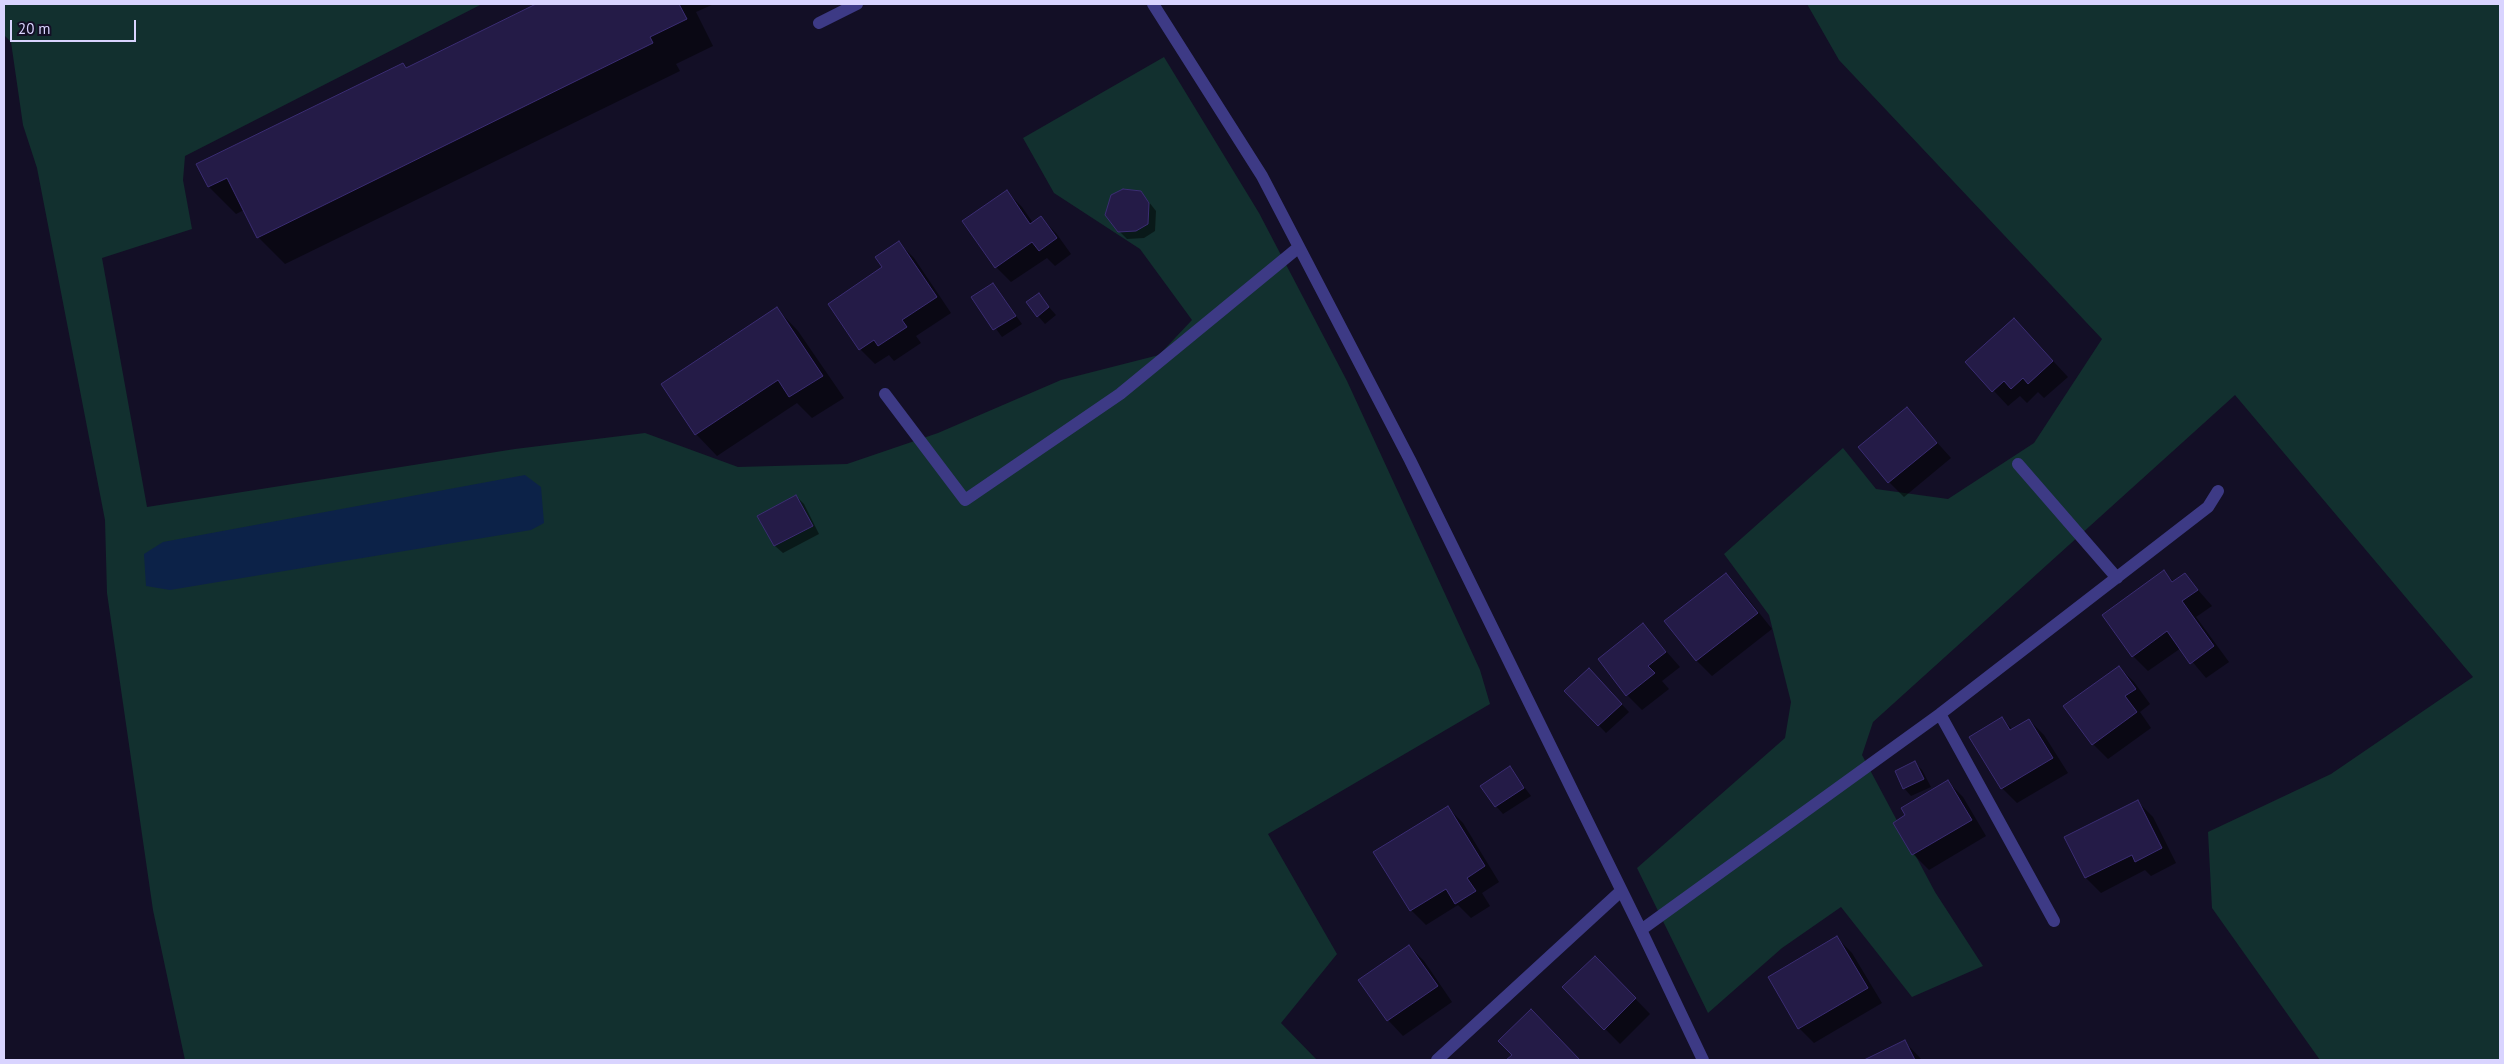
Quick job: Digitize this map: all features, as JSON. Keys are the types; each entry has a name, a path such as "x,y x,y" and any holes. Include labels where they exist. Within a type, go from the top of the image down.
{"street":[{"path":"819,23 857,4"},
{"path":"1153,4 1262,176 1414,469 1703,1060"},
{"path":"885,394 965,500 1120,394 1298,247"},
{"path":"2018,464 2116,578"},
{"path":"1641,930 1940,714 2208,507 2218,491"},
{"path":"1940,714 2054,921"},
{"path":"1437,1060 1621,891"}],"green space":[{"path":"4,4 482,4 185,156 183,180 192,229 102,258 147,507 515,449 645,433 738,467 847,464 938,433 1061,380 1159,355 1192,320 1140,249 1054,193 1023,138 1164,57 1259,213 1347,381 1480,670 1490,704 1268,834 1337,954 1281,1023 1317,1060 185,1060 153,910 107,593 105,520 37,168 23,125 11,42 4,35"},
{"path":"1807,4 2500,4 2500,1060 2320,1060 2212,908 2208,832 2331,774 2473,677 2235,395 1873,722 1862,755 1935,892 1983,966 1912,997 1841,907 1782,948 1708,1013 1637,868 1785,738 1791,702 1769,615 1724,554 1843,448 1876,489 1948,499 2034,443 2102,339 1839,60"}],"water":[{"path":"525,475 541,487 544,523 531,530 170,590 146,586 144,554 163,542"}],"building":[{"path":"536,4 679,4 687,19 650,37 653,43 257,238 227,178 208,187 196,164 403,63 406,68"},
{"path":"1123,189 1141,191 1149,203 1148,224 1136,231 1118,232 1105,215 1111,195"},
{"path":"1007,190 1030,224 1041,216 1057,238 1039,251 1032,242 995,268 962,221"},
{"path":"899,241 937,297 902,320 907,327 878,346 874,340 859,350 828,304 882,267 875,257"},
{"path":"993,283 1016,316 993,330 971,297"},
{"path":"1039,293 1049,307 1037,317 1026,302"},
{"path":"777,307 823,376 789,397 778,380 695,435 661,384"},
{"path":"2014,318 2053,361 2028,384 2023,378 2011,389 2004,381 1992,392 1965,362"},
{"path":"1907,407 1937,443 1888,483 1858,447"},
{"path":"796,495 813,526 774,546 757,516"},
{"path":"2164,570 2172,582 2185,573 2198,590 2182,601 2214,646 2190,664 2167,631 2132,657 2102,615"},
{"path":"1726,573 1758,613 1696,661 1664,621"},
{"path":"1643,623 1666,652 1648,666 1655,673 1626,696 1598,659"},
{"path":"2119,666 2136,689 2125,696 2137,712 2092,745 2063,706"},
{"path":"1589,668 1622,704 1598,726 1564,691"},
{"path":"2002,717 2010,730 2029,719 2053,758 2001,789 1969,737"},
{"path":"1915,761 1924,779 1903,789 1895,771"},
{"path":"1510,766 1524,788 1495,807 1480,786"},
{"path":"1948,780 1972,820 1912,855 1893,823 1905,815 1901,808"},
{"path":"2138,800 2162,848 2135,862 2132,855 2085,878 2064,837"},
{"path":"1448,806 1485,866 1467,878 1476,891 1455,904 1446,889 1410,911 1373,852"},
{"path":"1837,936 1868,988 1798,1029 1768,977"},
{"path":"1409,945 1438,986 1387,1021 1358,980"},
{"path":"1595,956 1636,998 1604,1030 1562,987"},
{"path":"1531,1009 1580,1060 1506,1060 1512,1055 1498,1041"},
{"path":"1905,1040 1915,1060 1864,1060"}]}
